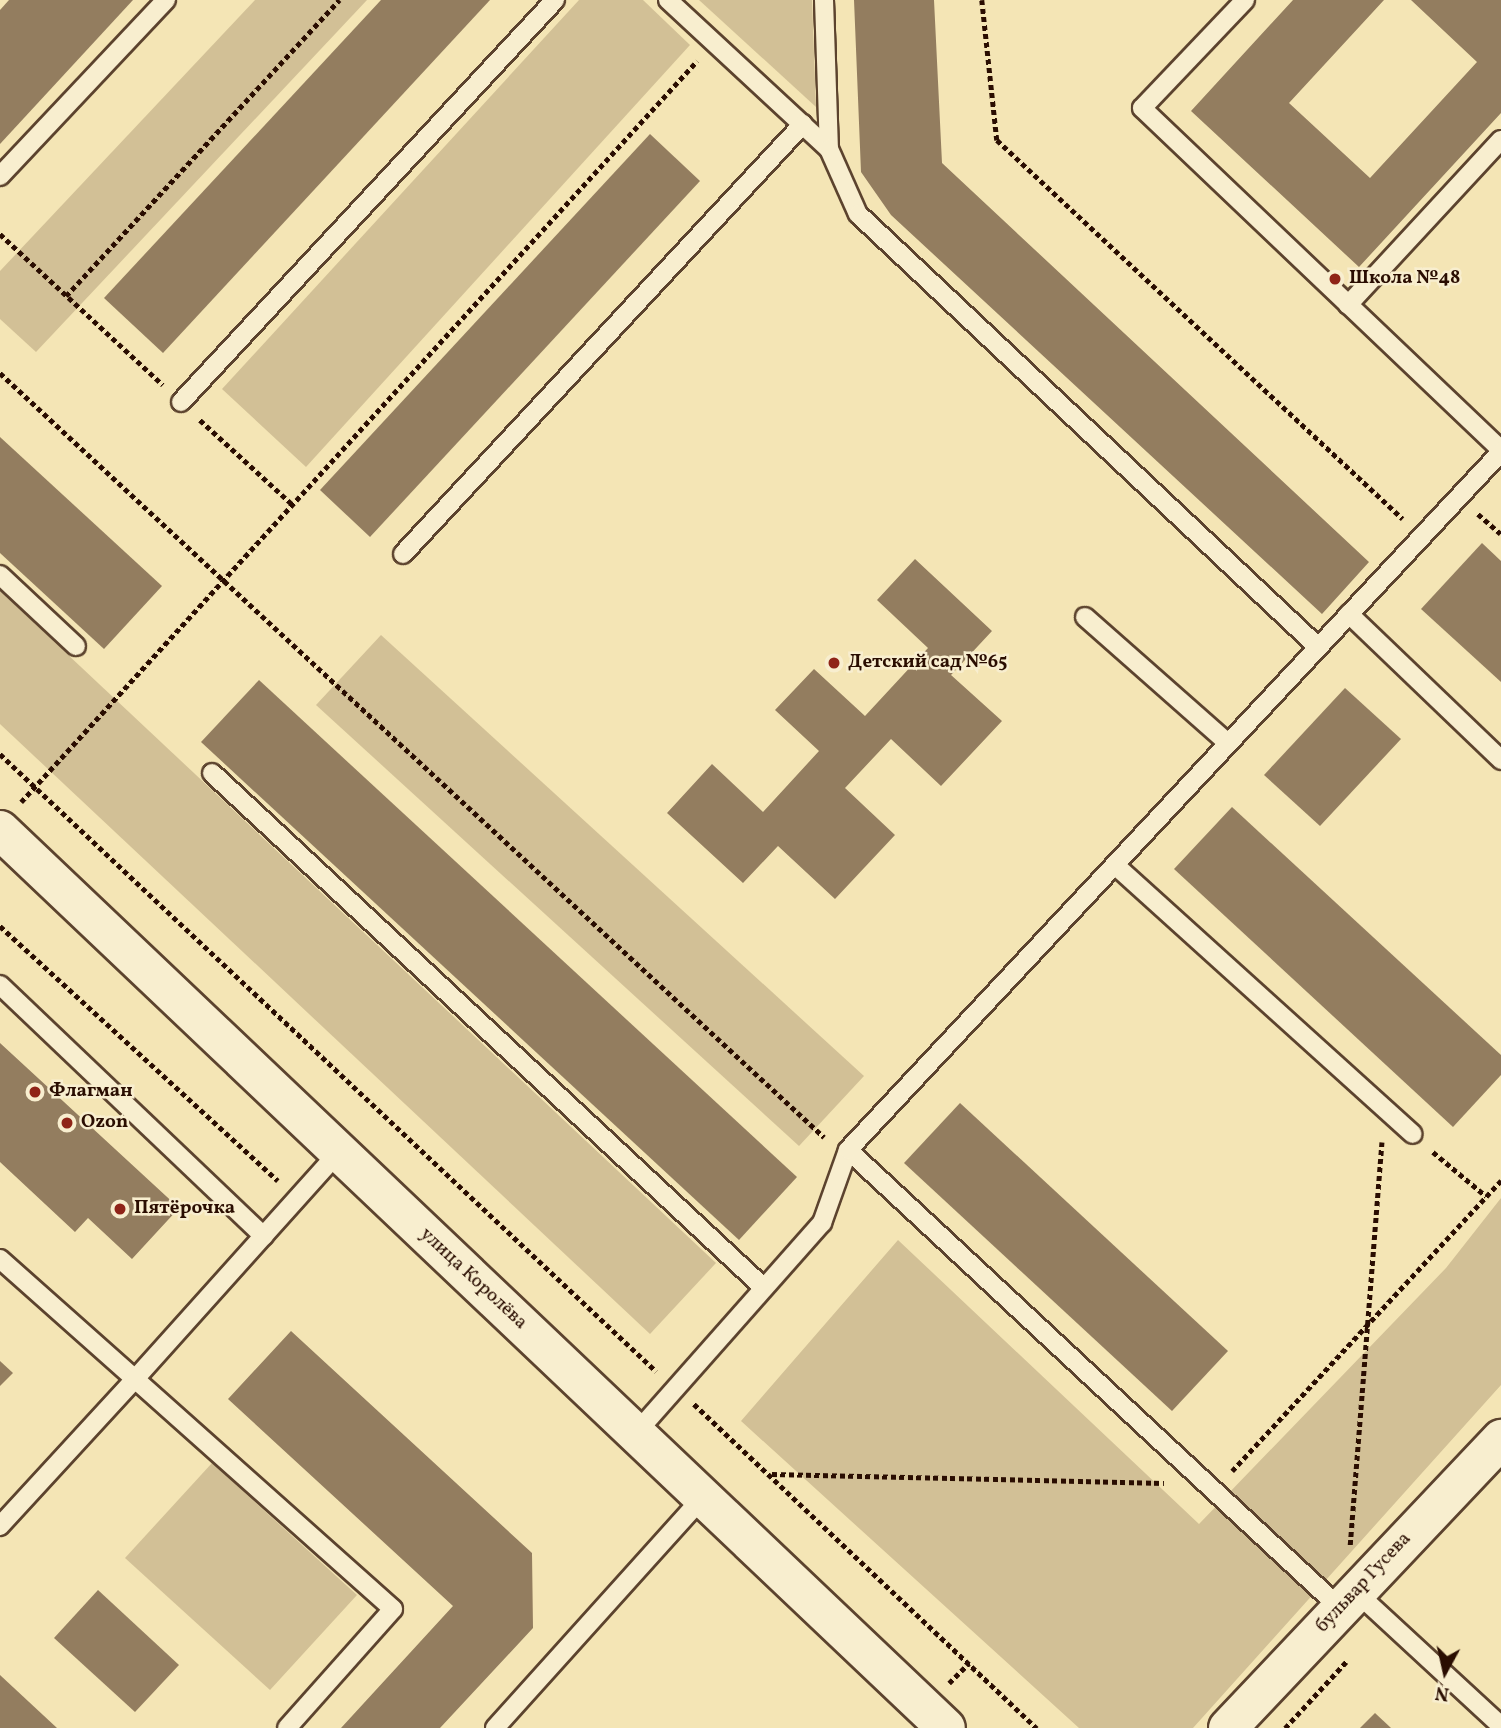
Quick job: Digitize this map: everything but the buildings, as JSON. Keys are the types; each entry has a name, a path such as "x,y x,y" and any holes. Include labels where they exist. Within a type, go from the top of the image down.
{"main road":[{"name":"улица Королёва","path":"9,818 339,1152 946,1728"},
{"name":"бульвар Гусева","path":"1228,1728 1343,1601 1501,1439"}],"lane":[{"path":"0,176 166,0"},
{"path":"181,402 555,0"},
{"path":"668,0 829,149"},
{"path":"824,0 829,149 858,215 1318,646"},
{"path":"636,1433 822,1223 847,1153 1227,741 1501,451 1142,108 1245,0"},
{"path":"403,554 803,124"},
{"path":"1348,305 1501,140"},
{"path":"0,575 76,646"},
{"path":"1349,614 1501,760"},
{"path":"1085,617 1227,741"},
{"path":"212,772 764,1288"},
{"path":"1115,865 1413,1134"},
{"path":"0,985 264,1236"},
{"path":"0,1526 339,1152"},
{"path":"847,1153 1211,1486 1343,1601 1501,1726"},
{"path":"0,1259 393,1609 287,1728"},
{"path":"495,1728 703,1497"}],"path":[{"path":"66,296 339,0"},
{"path":"982,0 997,140 1421,537"},
{"path":"9,818 34,787 714,43"},
{"path":"0,234 292,504"},
{"path":"0,373 847,1153"},
{"path":"0,754 675,1387 772,1474 1037,1728"},
{"path":"0,926 297,1199"},
{"path":"1343,1601 1371,1320 1384,1108"},
{"path":"1413,1134 1486,1196"},
{"path":"772,1474 1211,1486 1501,1180"},
{"path":"944,1688 970,1663"}],"shaded area":[{"path":"255,0 367,0 36,352 0,319 0,271"},
{"path":"579,0 643,0 690,45 306,467 222,389"},
{"path":"699,0 812,0 816,107"},
{"path":"0,591 716,1263 650,1334 0,724"},
{"path":"381,635 864,1076 799,1146 316,705"},
{"path":"1501,1198 1501,1385 1193,1728 1079,1728 741,1421 898,1240 1199,1524 1446,1268"},
{"path":"212,1463 357,1595 270,1690 125,1558"}],"place":[{"name":"Школа №48","path":"1335,279"},
{"name":"Детский сад №65","path":"834,663"},
{"name":"Флагман","path":"35,1092"},
{"name":"Ozon","path":"67,1123"},
{"name":"Пятёрочка","path":"120,1209"}]}
